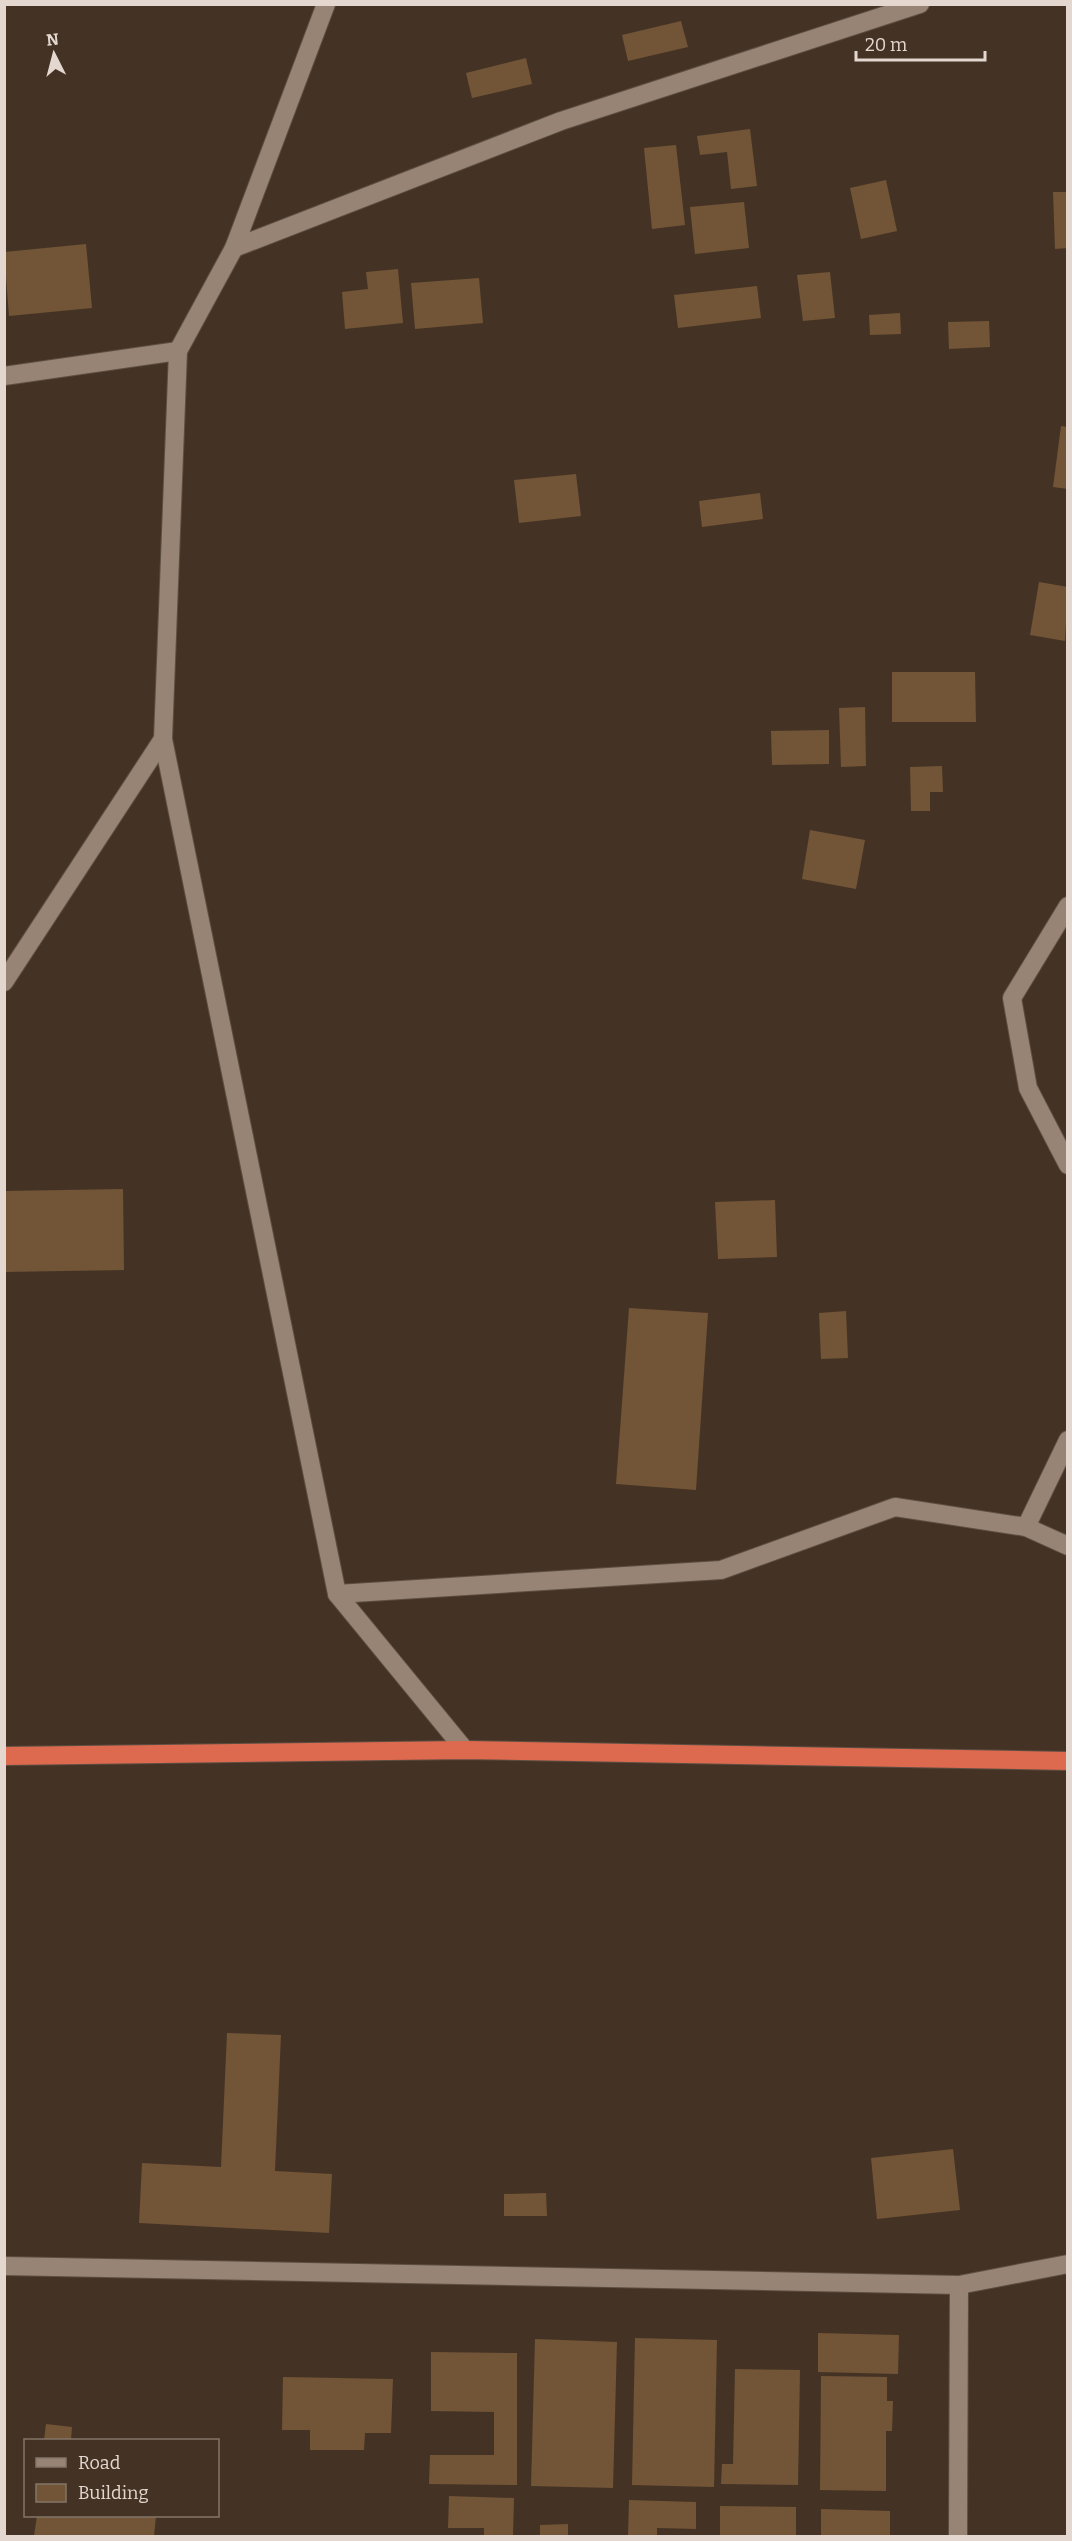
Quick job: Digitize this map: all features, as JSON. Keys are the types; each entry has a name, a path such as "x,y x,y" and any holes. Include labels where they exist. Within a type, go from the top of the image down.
{"highway":[{"path":"4,1756 465,1750 1068,1761"}],"street":[{"path":"326,4 234,248 178,351 163,739 337,1594 465,1750"},
{"path":"234,248 561,121 920,4"},
{"path":"4,376 178,351"},
{"path":"4,982 163,739"},
{"path":"1068,906 1012,998 1028,1088 1068,1165"},
{"path":"1026,1527 1068,1440"},
{"path":"337,1594 721,1570 895,1507 1026,1527 1068,1546"},
{"path":"4,2266 959,2285 1068,2264"},
{"path":"958,2536 959,2285"}],"building":[{"path":"681,21 688,47 628,61 622,35"},
{"path":"526,58 532,84 472,98 466,73"},
{"path":"750,129 757,186 731,189 727,152 700,155 697,136"},
{"path":"676,145 685,225 652,229 644,148"},
{"path":"886,180 897,231 861,239 850,188"},
{"path":"1053,192 1068,192 1068,248 1055,249"},
{"path":"744,202 749,248 695,254 690,207"},
{"path":"86,244 92,308 9,316 4,252"},
{"path":"398,269 403,323 345,329 342,292 368,289 366,272"},
{"path":"830,272 835,318 803,321 797,275"},
{"path":"479,278 483,323 415,329 411,283"},
{"path":"757,286 761,318 678,328 674,295"},
{"path":"900,313 901,334 870,335 869,315"},
{"path":"989,321 990,347 949,349 948,322"},
{"path":"1061,426 1068,427 1068,489 1053,487"},
{"path":"576,474 581,516 519,523 514,480"},
{"path":"760,493 763,519 702,527 699,501"},
{"path":"1039,582 1068,587 1065,641 1030,635"},
{"path":"892,672 975,672 976,722 892,722"},
{"path":"865,707 866,766 841,767 839,708"},
{"path":"829,730 829,764 772,765 771,731"},
{"path":"942,766 943,792 930,792 930,811 911,811 910,767"},
{"path":"810,830 865,840 856,889 802,879"},
{"path":"123,1189 124,1270 4,1272 4,1191"},
{"path":"775,1200 777,1257 718,1259 715,1202"},
{"path":"629,1308 708,1313 696,1490 616,1484"},
{"path":"846,1311 848,1358 821,1359 819,1313"},
{"path":"227,2033 281,2035 275,2171 332,2174 329,2233 139,2223 142,2163 221,2167"},
{"path":"953,2149 960,2210 877,2219 871,2158"},
{"path":"546,2193 547,2216 504,2216 504,2194"},
{"path":"818,2333 899,2335 898,2374 818,2372"},
{"path":"635,2338 717,2340 714,2487 632,2485"},
{"path":"535,2339 617,2342 613,2488 531,2486"},
{"path":"431,2352 517,2353 517,2485 429,2484 430,2455 494,2455 494,2412 431,2411"},
{"path":"735,2369 800,2370 798,2485 721,2484 722,2464 733,2464"},
{"path":"821,2376 887,2377 887,2401 893,2401 892,2431 886,2431 886,2491 820,2490"},
{"path":"283,2377 393,2379 391,2433 365,2433 364,2450 310,2450 310,2430 282,2430"},
{"path":"46,2424 72,2427 71,2439 44,2439"},
{"path":"449,2496 514,2498 513,2536 484,2536 484,2528 448,2528"},
{"path":"629,2500 696,2502 696,2529 657,2528 657,2536 628,2536"},
{"path":"720,2506 796,2507 796,2536 720,2536"},
{"path":"821,2509 890,2511 890,2536 821,2536"},
{"path":"37,2517 156,2517 154,2536 34,2536"},
{"path":"568,2524 568,2536 540,2536 540,2525"}]}
